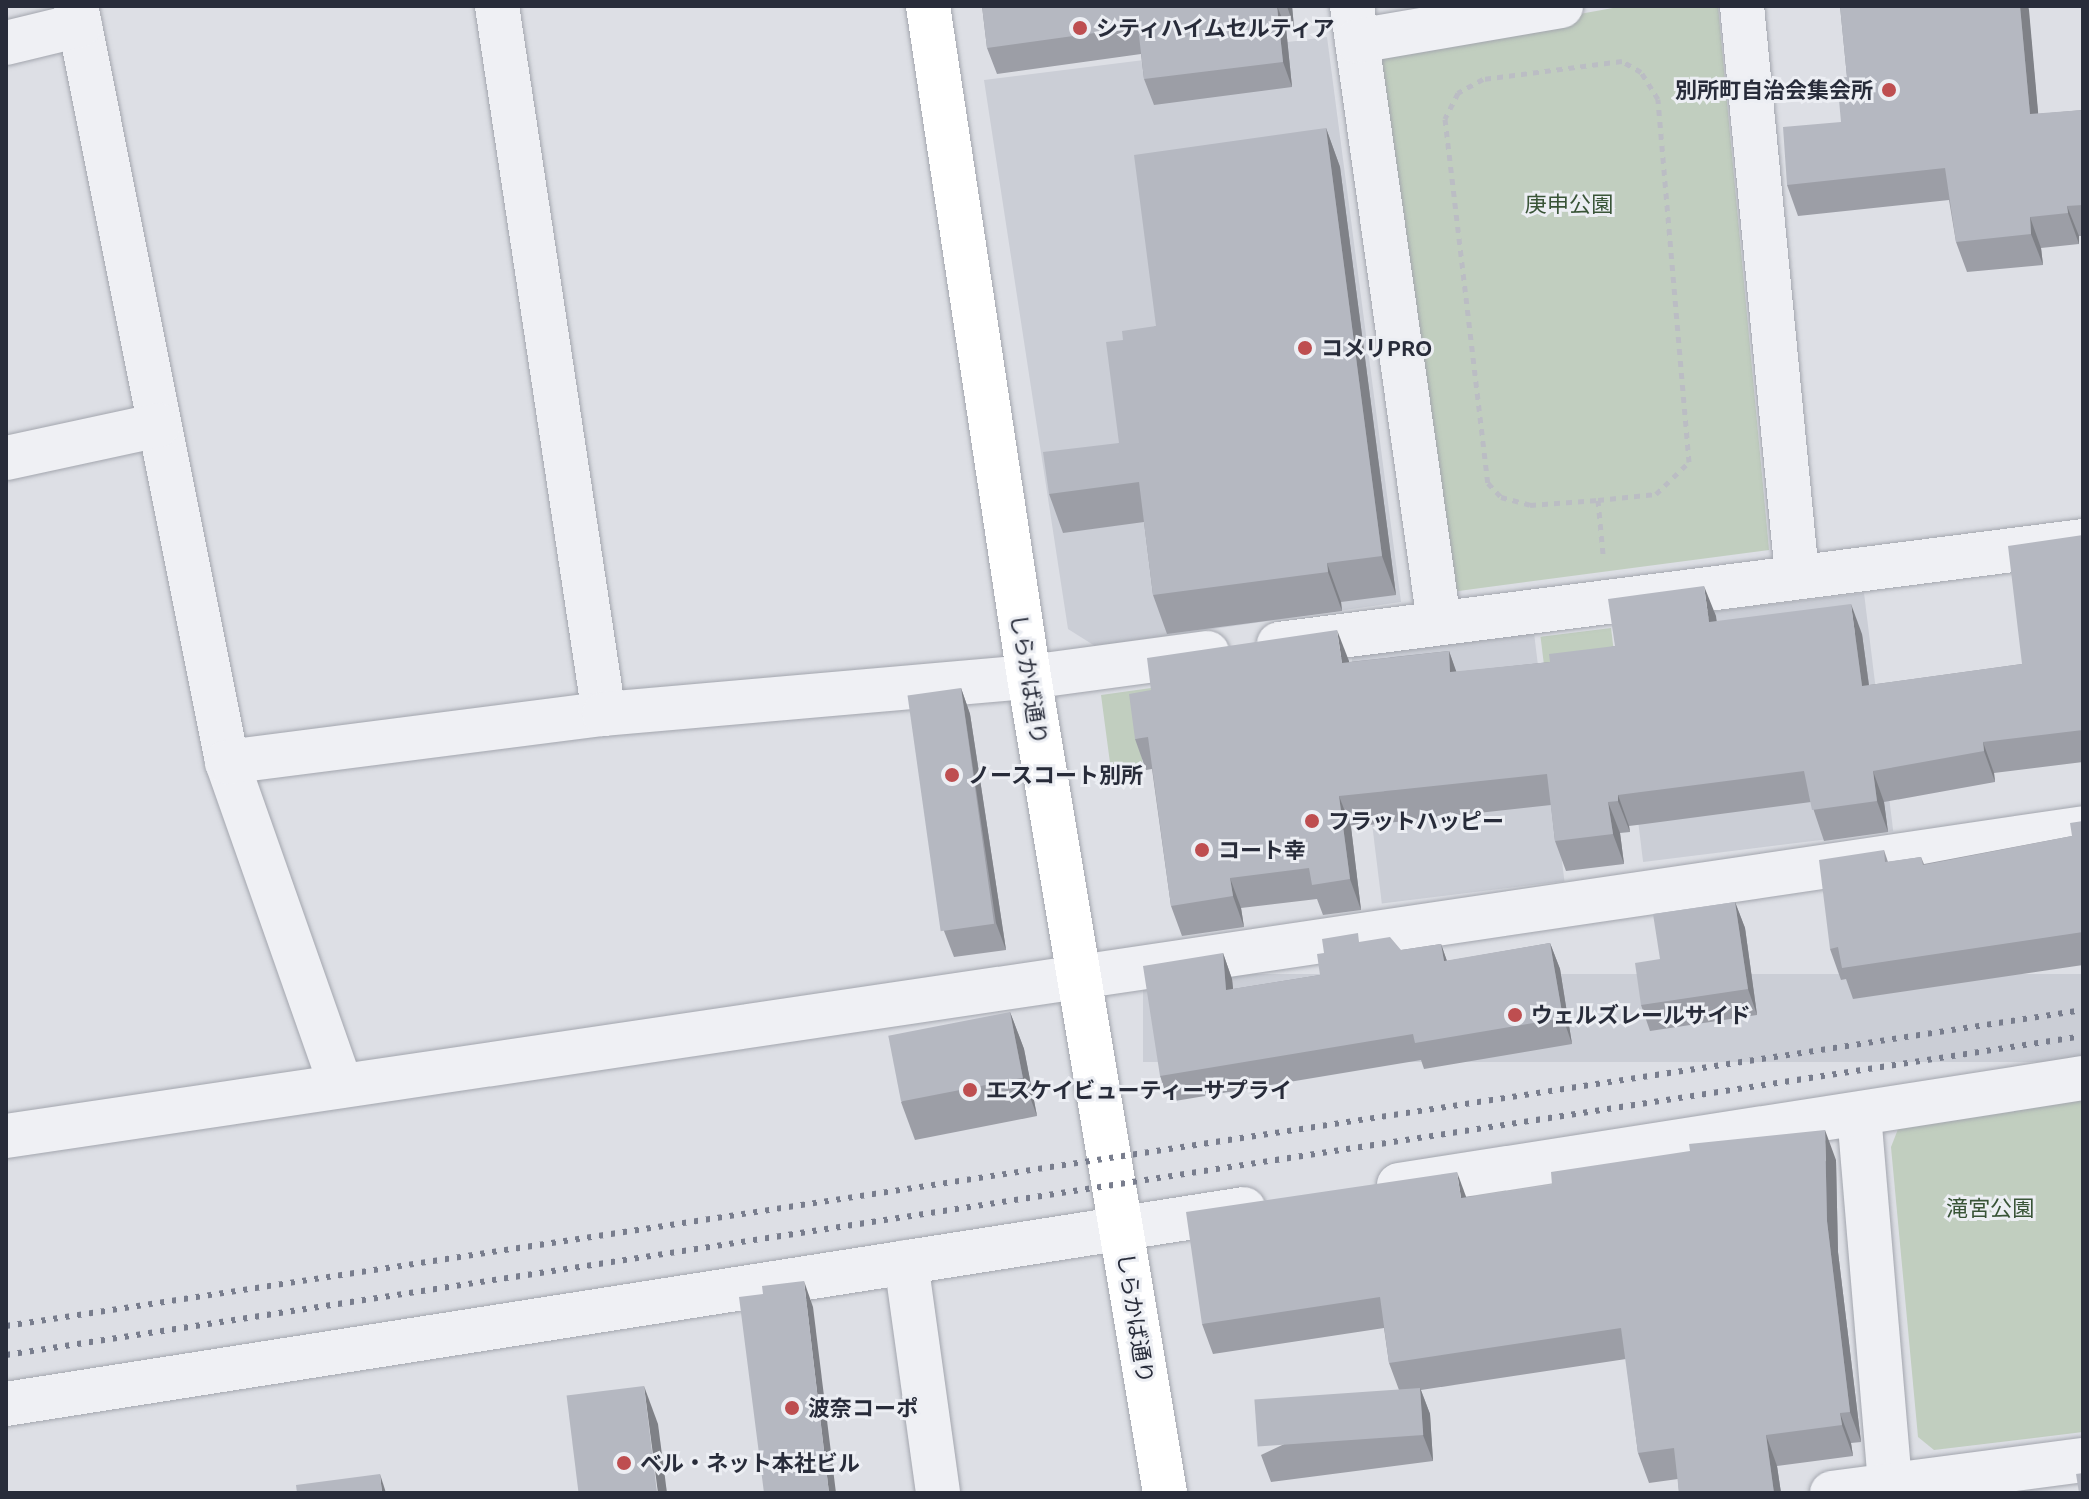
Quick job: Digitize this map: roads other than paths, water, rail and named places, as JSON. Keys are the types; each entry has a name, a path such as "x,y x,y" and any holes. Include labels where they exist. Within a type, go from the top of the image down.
{"street":[{"path":"497,6 604,714"},
{"name":"しらかば通り","path":"928,6 1029,677 1165,1493"},
{"path":"1439,622 1355,23 1561,6"},
{"path":"1742,6 1797,575"},
{"path":"6,43 78,16 227,762 341,1086"},
{"path":"6,458 158,425"},
{"path":"227,762 604,714 1029,677 1608,599 2083,541"},
{"path":"6,1136 1080,980 2083,828"},
{"path":"1356,1192 2083,1078"},
{"path":"1859,1114 1890,1490"},
{"path":"6,1404 1278,1204"},
{"path":"906,1262 938,1493"},
{"path":"1832,1493 1890,1490 2083,1460"}],"railway":[{"path":"6,1326 2083,1010"},
{"path":"6,1355 2083,1036"}],"place":[{"name":"シティハイムセルティア","path":"1080,28"},
{"name":"別所町自治会集会所","path":"1889,90"},
{"name":"コメリPRO","path":"1305,348"},
{"name":"ノースコート別所","path":"952,775"},
{"name":"フラットハッピー","path":"1312,821"},
{"name":"コート幸","path":"1202,850"},
{"name":"ウェルズレールサイド","path":"1515,1015"},
{"name":"エスケイビューティーサプライ","path":"970,1090"},
{"name":"波奈コーポ","path":"792,1408"},
{"name":"ベル・ネット本社ビル","path":"624,1463"}],"park label":[{"name":"庚申公園","path":"1569,204"},
{"name":"滝宮公園","path":"1990,1208"}]}
